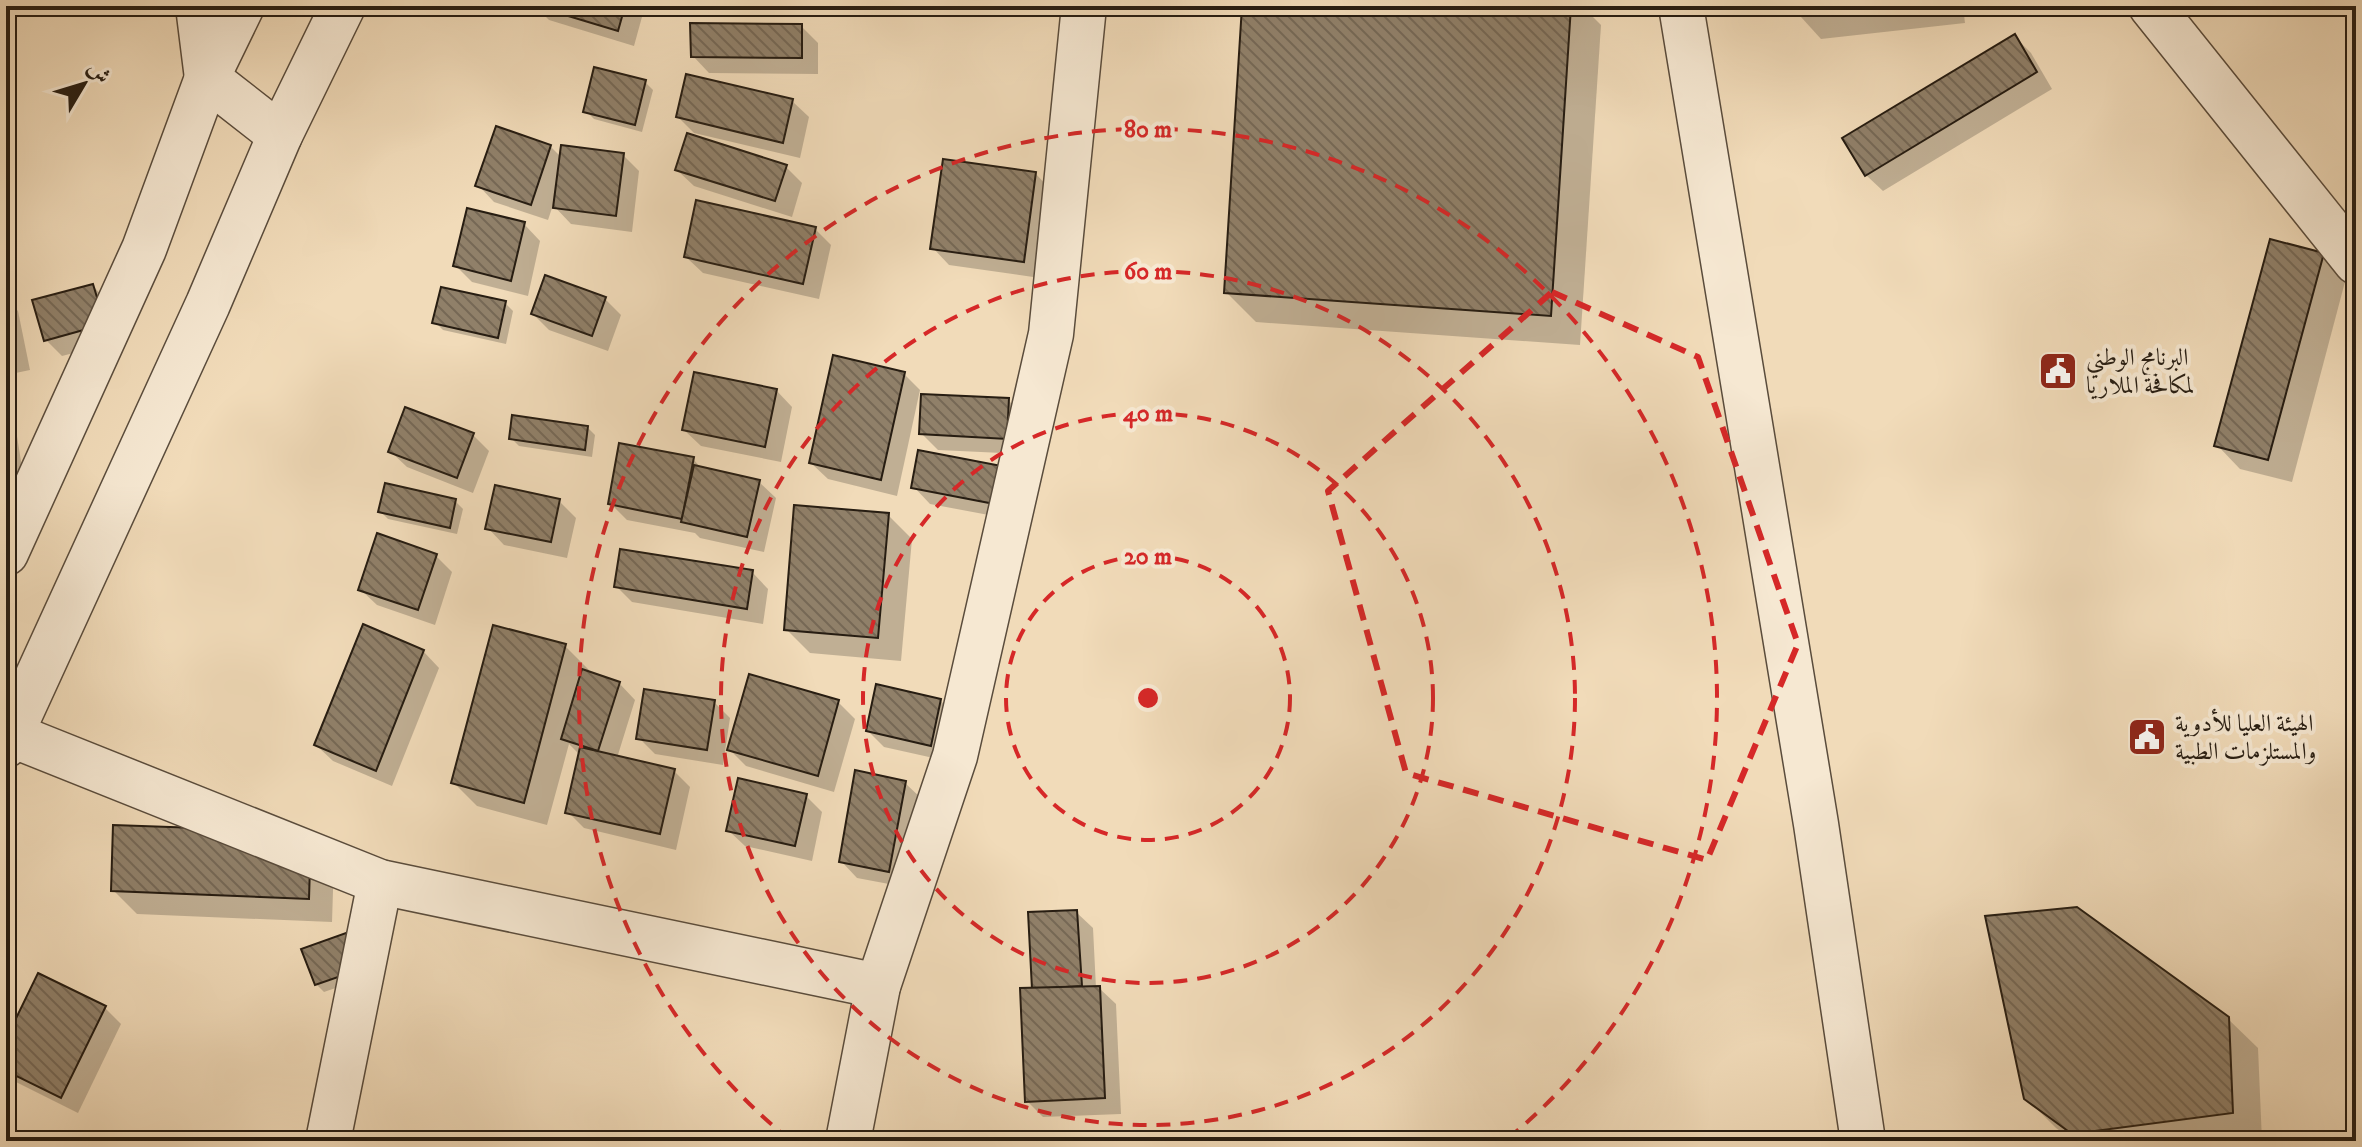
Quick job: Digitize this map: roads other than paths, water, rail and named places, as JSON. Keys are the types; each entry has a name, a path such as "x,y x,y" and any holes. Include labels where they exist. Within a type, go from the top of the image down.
{"street":[{"path":"198,6 207,78 280,135"},
{"path":"6,553 144,249 207,78 242,6"},
{"path":"343,6 280,135 202,319 9,740 380,882 878,986"},
{"path":"848,1141 878,986 955,756 1051,334 1084,6"},
{"path":"1681,6 1816,824 1863,1141"},
{"path":"2151,6 2356,262"},
{"path":"328,1141 380,882"}],"place":[{"name":"البرنامج الوطني لمكافحة الملاريا","path":"2058,371"},
{"name":"الهيئة العليا للأدوية والمستلزمات الطبية","path":"2147,737"}]}
